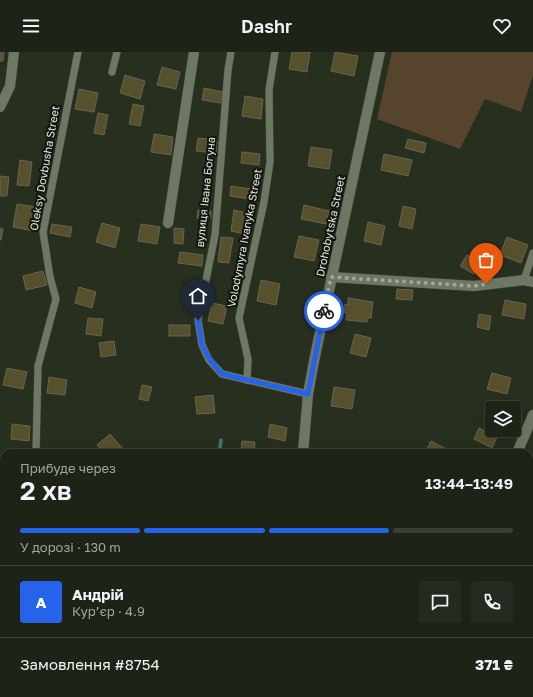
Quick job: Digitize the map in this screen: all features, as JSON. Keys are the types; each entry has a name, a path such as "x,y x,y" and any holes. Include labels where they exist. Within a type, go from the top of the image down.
{"street":[{"path":"0,107 10,86 14,52"},
{"path":"168,223 194,52"},
{"name":"Drohobytska Street","path":"303,449 308,394 331,277 380,52"},
{"path":"331,277 474,286 528,281"},
{"path":"519,449 533,415"}],"lane":[{"name":"Oleksy Dovbusha Street","path":"36,449 38,366 56,299 50,277 43,232 78,52"},
{"path":"112,72 117,52"},
{"name":"вулиця Івана Богуна","path":"231,52 228,70 215,235 198,320 202,345 210,360 222,374 247,380"},
{"name":"Volodymyra Ivanyka Street","path":"247,380 247,354 239,318 264,202 269,169 270,78 275,52"},
{"path":"528,281 533,253"},
{"path":"247,380 308,394"}],"shaded area":[{"path":"392,52 533,52 533,75 521,112 485,99 460,149 377,119"}],"building":[{"path":"0,52 4,52 3,61 0,61"},
{"path":"292,52 310,52 307,72 289,69"},
{"path":"335,52 358,56 354,76 331,71"},
{"path":"162,67 180,72 176,89 157,85"},
{"path":"125,75 145,81 140,99 120,93"},
{"path":"204,88 223,92 221,103 202,100"},
{"path":"79,89 98,93 94,112 75,109"},
{"path":"245,96 263,99 261,119 242,116"},
{"path":"133,104 144,106 140,126 129,124"},
{"path":"98,113 108,115 104,135 94,133"},
{"path":"154,134 173,137 171,155 151,152"},
{"path":"198,138 217,140 216,153 196,151"},
{"path":"408,139 426,143 424,153 405,148"},
{"path":"311,147 332,150 329,169 308,166"},
{"path":"242,152 260,154 259,165 241,163"},
{"path":"384,154 412,160 408,176 381,170"},
{"path":"20,160 32,162 29,186 17,185"},
{"path":"0,176 9,177 7,196 0,196"},
{"path":"231,186 251,189 250,199 230,196"},
{"path":"17,204 37,207 33,231 13,227"},
{"path":"304,205 329,211 326,224 301,219"},
{"path":"403,206 416,209 412,229 399,226"},
{"path":"198,210 211,211 211,218 197,218"},
{"path":"234,210 252,214 250,226 245,225 244,234 231,231"},
{"path":"368,222 385,226 381,245 364,241"},
{"path":"102,223 120,228 115,248 96,242"},
{"path":"52,224 72,227 70,237 50,233"},
{"path":"141,224 160,227 157,244 138,241"},
{"path":"0,228 3,229 1,240 0,240"},
{"path":"174,228 184,229 183,244 174,243"},
{"path":"299,236 319,240 314,261 294,257"},
{"path":"221,237 233,238 229,263 218,262"},
{"path":"507,237 528,245 521,263 500,255"},
{"path":"180,252 203,255 202,266 178,263"},
{"path":"467,255 481,263 474,274 460,266"},
{"path":"43,271 47,285 26,290 23,276"},
{"path":"261,280 280,284 276,305 257,301"},
{"path":"79,287 96,292 92,308 75,303"},
{"path":"397,289 413,290 412,300 396,299"},
{"path":"348,298 373,302 371,318 368,318 367,322 346,320 347,313 344,313 345,304 348,305"},
{"path":"505,300 526,304 524,319 502,315"},
{"path":"212,303 227,306 223,324 208,321"},
{"path":"479,314 491,316 489,330 477,327"},
{"path":"88,318 103,319 101,336 86,334"},
{"path":"169,325 190,325 190,336 169,336"},
{"path":"355,334 371,338 366,357 350,353"},
{"path":"114,341 116,355 101,357 99,343"},
{"path":"7,368 27,372 23,389 3,385"},
{"path":"492,373 511,378 507,394 487,389"},
{"path":"49,377 67,380 65,395 47,393"},
{"path":"142,385 152,387 148,401 139,399"},
{"path":"334,387 355,390 352,409 331,406"},
{"path":"213,395 215,413 197,414 195,397"},
{"path":"12,424 30,426 29,441 11,439"},
{"path":"270,424 287,428 285,441 268,437"},
{"path":"479,428 485,431 485,437 497,437 492,448 474,439"},
{"path":"110,434 123,449 101,449 97,445"},
{"path":"242,441 255,442 254,449 241,449"},
{"path":"431,441 446,449 427,449"}],"waterway":[{"path":"220,449 221,440"}],"way so far":[{"path":"324,311 331,277 474,286 486,284"}],"route":[{"path":"198,320 202,345 210,360 222,374 308,394 324,311"}]}
